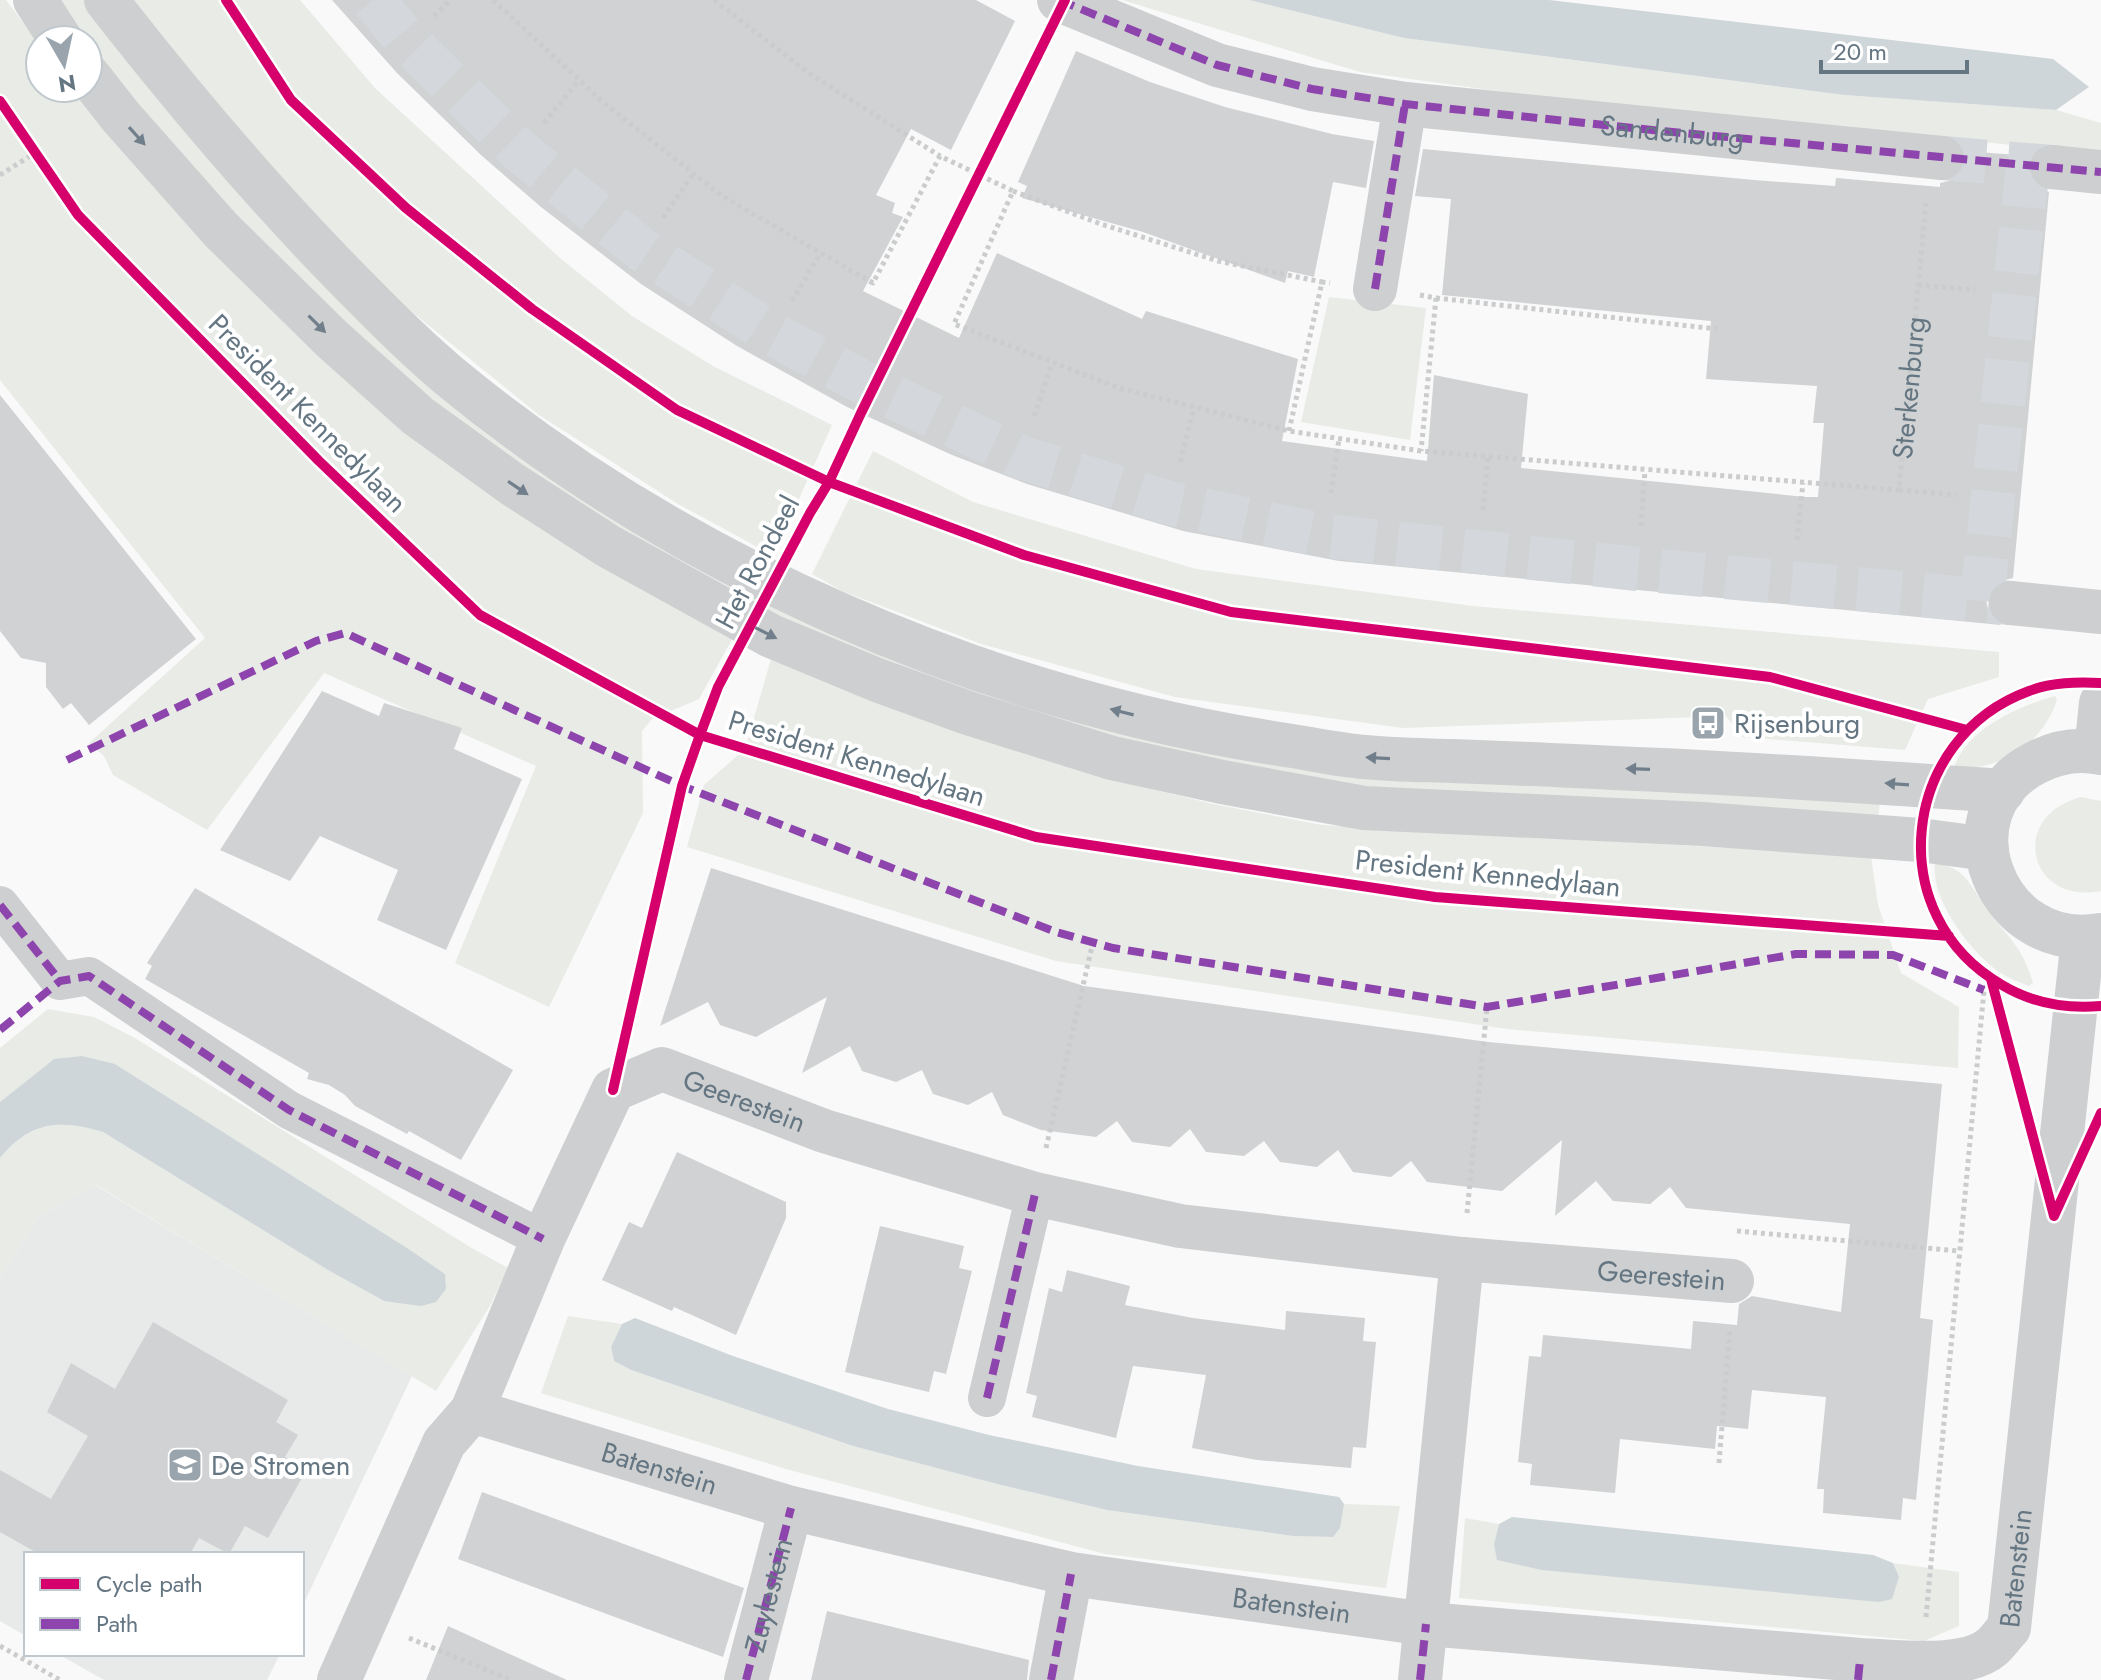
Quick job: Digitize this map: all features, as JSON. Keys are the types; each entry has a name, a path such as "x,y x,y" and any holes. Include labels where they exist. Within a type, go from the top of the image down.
{"street":[{"path":"35,0 51,24"},
{"path":"106,0 170,83 267,196 367,299 444,372 539,446 627,504 793,593 894,637 981,669 1118,712 1229,736 1365,757 1710,772 2003,791"},
{"name":"Sandenburg","path":"1059,0 1217,65 1312,89 1934,177"},
{"name":"President Kennedylaan","path":"104,95 221,230 332,339 418,416 512,484 608,546 771,636 877,680 968,713 1112,758 1364,808 1702,824 1920,840 1987,849"},
{"path":"1375,289 1405,104"},
{"path":"2052,167 2101,172"},
{"path":"2011,603 2101,612"},
{"path":"2092,936 2048,932 2017,913 1996,884 1987,849 1990,819 2003,791 2028,766 2061,752 2099,752 2101,703"},
{"path":"0,905 60,981 89,976 289,1110 543,1239"},
{"name":"Batenstein","path":"472,1411 791,1508 1071,1574 1426,1624 1859,1670 1962,1660 2000,1664 2009,1628 2092,936"},
{"name":"Geerestein","path":"472,1411 543,1239 613,1090 662,1069 824,1131 1035,1194 1180,1226 1462,1259 1732,1281"},
{"path":"987,1398 1035,1194"},
{"path":"1420,1680 1462,1259"},
{"path":"339,1680 444,1443 472,1411"},
{"name":"Zuylestein","path":"746,1680 791,1508"},
{"path":"1051,1680 1071,1574"}],"path":[{"path":"434,16 450,0"},
{"path":"493,0 604,103 722,196 873,283 940,156"},
{"path":"714,0 810,74 940,156 1013,191 1101,224 1218,261 1322,282"},
{"path":"544,123 579,80"},
{"path":"27,140 44,166"},
{"path":"0,175 35,153"},
{"path":"972,188 986,160"},
{"path":"663,218 694,173"},
{"path":"792,301 821,252"},
{"path":"1436,298 1717,329"},
{"path":"1034,416 1052,363"},
{"path":"1289,431 1298,384"},
{"path":"1421,451 1426,401"},
{"path":"1180,462 1194,407"},
{"path":"1331,493 1339,439"},
{"path":"1483,510 1488,457"},
{"path":"1641,526 1645,471"},
{"path":"1797,540 1803,483"},
{"path":"1035,1194 1093,942"},
{"path":"1923,1662 1984,990 1992,982"},
{"path":"1462,1259 1487,1007"},
{"path":"1719,1463 1732,1281"},
{"path":"365,1620 511,1680"},
{"path":"0,1646 60,1680"}],"shaded area":[{"path":"0,0 6,0 24,24 24,104 88,104 242,267 736,632 699,699 652,719 642,731 643,813 549,1007 455,963 536,766 324,673 207,830 113,775 104,756 89,743 205,638 0,380"},
{"path":"55,0 88,0 529,459 1117,728 1880,800 1878,821 1451,798 1227,767 974,699 781,622 523,471 343,330 134,109 104,69 104,24 72,24"},
{"path":"128,0 300,0 375,88 560,258 632,316 713,366 832,425 776,557 678,504 539,415 401,303 283,189"},
{"path":"1122,0 1249,0 1404,38 1844,95 2056,110 2101,123 2101,154 1548,98 1360,72"},
{"path":"1249,0 1549,0 2053,59 2089,87 2056,110 1844,95 1404,38"},
{"path":"1329,297 1426,308 1410,440 1301,422"},
{"path":"873,451 973,502 1196,569 1473,606 1999,652 1999,677 1928,699 1905,750 1742,737 1726,716 1403,728 1175,697 981,644 842,591 812,574"},
{"path":"773,652 1115,780 1213,804 1322,825 1871,856 1878,905 1901,973 1959,1007 1958,1068 1507,1029 1056,961 687,847 704,785 745,749"},
{"path":"2055,696 2057,700 2041,730 2017,752 1987,765 1954,768 1970,742 1996,721"},
{"path":"2081,797 2101,801 2101,891 2076,892 2057,885 2043,872 2036,856 2036,839 2043,822 2058,807"},
{"path":"1935,862 1957,871 1970,884 2017,948 2033,983 2029,986 1999,972 1963,935 1938,891"},
{"path":"48,1009 94,1017 135,1038 508,1268 490,1306 436,1391 96,1185 37,1218 0,1278 0,1158 23,1136 47,1126 59,1125 103,1132 384,1301 445,1274 115,1064 54,1059 0,1102 0,1048"},
{"path":"82,1056 115,1064 410,1250 445,1274 446,1289 436,1302 421,1306 384,1301 103,1132 73,1125 47,1126 23,1136 0,1158 0,1102 54,1059"},
{"name":"De Stromen","path":"95,1185 412,1376 304,1603 304,1552 24,1552 24,1635 0,1621 0,1278 37,1218"},
{"path":"568,1316 622,1324 611,1347 614,1361 631,1370 853,1446 1107,1510 1293,1536 1333,1537 1341,1523 1339,1497 1344,1504 1400,1506 1386,1588 1105,1554 786,1469 541,1393"},
{"path":"635,1318 733,1356 888,1409 989,1435 1138,1466 1339,1497 1344,1504 1340,1528 1333,1537 1293,1536 1107,1510 853,1446 631,1370 614,1361 611,1347 622,1324"},
{"path":"1512,1517 1873,1555 1893,1563 1899,1577 1892,1599 1879,1602 1542,1570 1497,1560 1494,1544 1499,1524"},
{"path":"1465,1518 1499,1524 1494,1544 1898,1581 1893,1563 1959,1572 1959,1626 1924,1641 1459,1598"},
{"path":"62,1656 279,1656 267,1680 104,1680"}],"building":[{"path":"332,0 976,0 1015,21 951,150 911,129 876,195 895,203 892,213 903,217 863,291 959,338 997,253 1142,319 1146,311 1298,359 1282,441 1427,461 1434,375 1528,394 1521,468 1806,497 1818,497 1824,423 1813,423 1817,386 1706,379 1711,321 1442,295 1451,199 1415,196 1423,149 1835,186 1836,178 1940,187 1940,183 1953,180 1963,172 1967,161 1965,151 2030,156 2027,165 2030,178 2038,188 2049,192 2013,578 2000,581 1991,588 1986,600 1989,614 2001,625 1339,561 1183,531 1027,484 952,455 847,407 737,346 641,284 541,207 481,155 397,73"},
{"path":"1076,51 1150,82 1225,107 1332,134 1374,141 1366,188 1333,182 1314,277 1288,271 1285,283 1143,232 1022,198 1027,186 1018,182"},
{"path":"0,395 196,639 89,725 71,703 63,709 46,687 46,663 21,658 0,631"},
{"path":"322,691 379,716 384,703 462,728 454,749 522,779 446,950 377,920 398,870 320,836 290,881 220,850"},
{"path":"711,868 1084,986 1488,1042 1942,1084 1920,1318 1933,1320 1916,1500 1903,1498 1901,1520 1823,1513 1824,1489 1817,1489 1826,1397 1752,1390 1748,1429 1717,1426 1715,1449 1620,1439 1615,1493 1530,1485 1532,1464 1518,1462 1529,1356 1541,1357 1543,1335 1691,1349 1693,1321 1737,1325 1739,1304 1752,1296 1841,1312 1850,1224 1686,1208 1670,1187 1650,1204 1613,1201 1596,1181 1555,1216 1562,1140 1502,1191 1427,1182 1411,1161 1391,1177 1353,1172 1338,1150 1317,1167 1280,1162 1264,1141 1244,1156 1206,1152 1190,1129 1170,1147 1132,1142 1117,1121 1096,1137 1041,1130 1003,1115 992,1092 968,1105 933,1094 922,1070 896,1082 862,1071 850,1046 802,1073 827,997 756,1037 720,1025 708,1002 660,1026"},
{"path":"195,888 513,1070 461,1160 355,1106 329,1085 307,1079 309,1073 145,979 152,966 147,963"},
{"path":"677,1152 786,1202 786,1218 736,1335 602,1280 629,1222 642,1228"},
{"path":"880,1226 964,1246 959,1268 972,1271 946,1374 934,1371 929,1392 845,1372"},
{"path":"1067,1270 1130,1286 1125,1305 1193,1318 1285,1330 1286,1311 1365,1318 1363,1341 1376,1342 1366,1448 1353,1447 1351,1468 1257,1460 1192,1448 1206,1375 1133,1366 1116,1438 1032,1417 1037,1396 1026,1393 1049,1288 1062,1292"},
{"path":"153,1322 288,1400 276,1422 298,1435 285,1457 307,1469 268,1538 245,1526 230,1552 199,1538 191,1552 35,1552 0,1532 0,1470 51,1499 88,1436 47,1412 71,1363 115,1389"},
{"path":"482,1492 744,1588 723,1657 458,1559"},
{"path":"827,1611 1029,1660 1027,1680 811,1680"},
{"path":"448,1626 567,1680 426,1680"}],"tunnel":[{"path":"373,0 408,42 520,151 641,249 772,334 874,388 1020,457 1169,503 1325,536 1637,569 2011,603"},
{"path":"1942,158 2052,167"},
{"path":"1982,601 2028,165"}],"marked path":[{"path":"1059,0 1217,65 1312,89 1405,104 1652,130 2101,172"},
{"path":"1375,289 1405,104"},
{"path":"67,760 316,641 345,633 682,786 1056,932 1113,948 1487,1007 1796,954 1893,955 1984,990"},
{"path":"0,905 60,981"},
{"path":"0,1030 60,981 89,976 289,1110 543,1239"},
{"path":"987,1398 1035,1194"},
{"path":"746,1680 791,1508"},
{"path":"1051,1680 1071,1574"},
{"path":"1420,1680 1426,1624"},
{"path":"1858,1680 1860,1660"}],"cycle path":[{"path":"226,0 291,100 406,208 532,309 677,410 829,482 1024,555 1231,612 1770,677 1967,730"},
{"name":"Het Rondeel","path":"613,1090 682,786 718,687 829,482 1065,0"},
{"path":"0,101 78,215 319,461 480,615 700,735 1036,837 1435,897 1949,936"},
{"path":"2101,683 2065,683 2038,688 1986,714 1953,747 1932,786 1922,830 1923,874 1937,917 1963,954 2002,985 2025,996 2075,1007 2101,1006"},
{"path":"1991,979 2054,1216"},
{"path":"2054,1216 2101,1113"}],"place":[{"name":"Rijsenburg","path":"1708,723"},
{"name":"De Stromen","path":"185,1465"}]}
